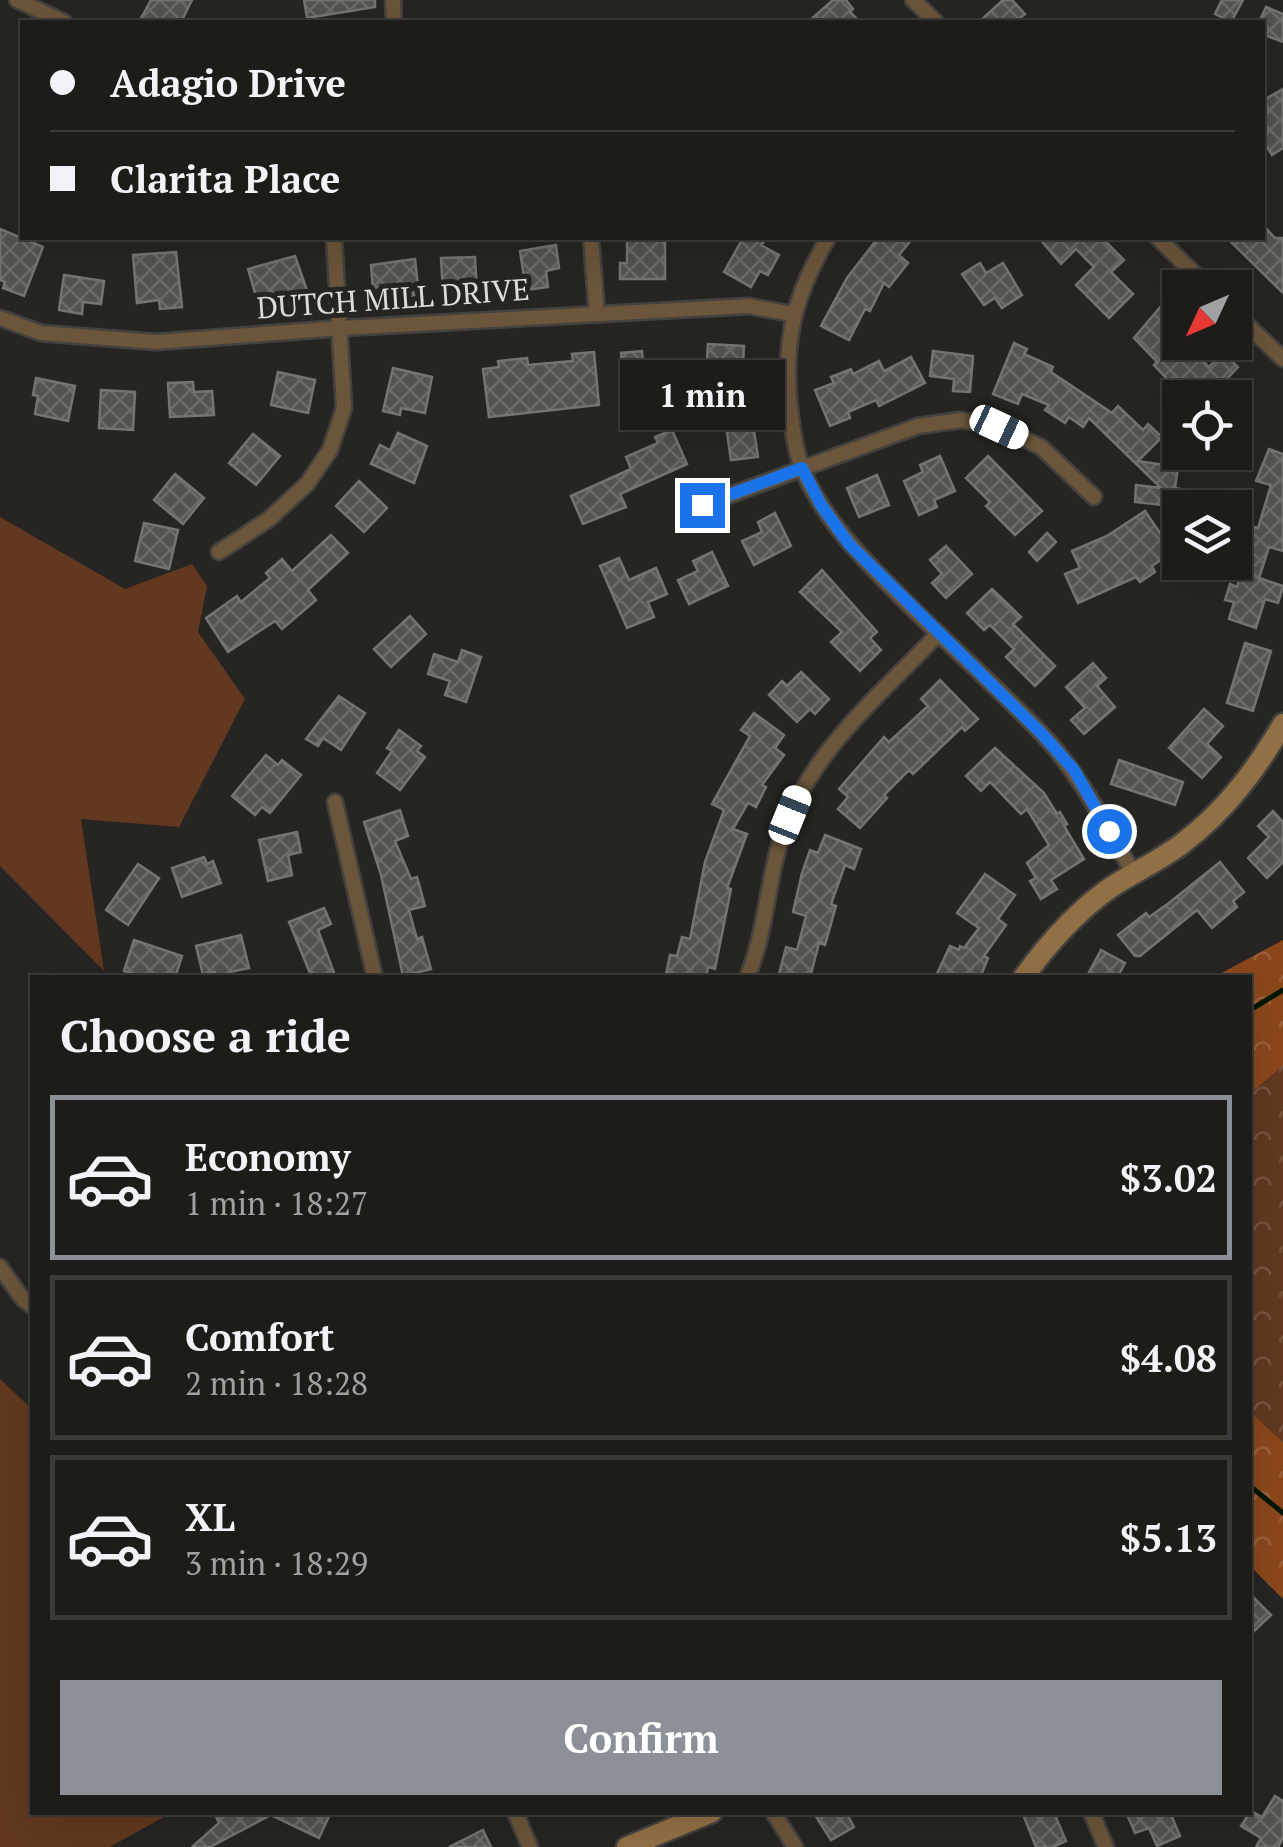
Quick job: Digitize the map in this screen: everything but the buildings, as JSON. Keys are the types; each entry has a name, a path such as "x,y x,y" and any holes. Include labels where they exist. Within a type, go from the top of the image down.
{"street":[{"path":"17,0 60,20"},
{"path":"913,0 934,20"},
{"path":"219,552 270,520 307,484 330,450 344,408 334,240"},
{"path":"591,240 597,314"},
{"path":"827,240 807,273 792,314 788,377 791,422 802,468 821,505 849,544 1074,770 1134,874"},
{"path":"1160,240 1191,270"},
{"name":"DUTCH MILL DRIVE","path":"0,318 41,333 156,342 749,306 792,314"},
{"path":"1252,329 1283,359"},
{"path":"702,505 918,426 961,420 999,427 1042,447 1094,497"},
{"path":"748,975 780,840 800,790 826,751 938,634"},
{"path":"1026,975 1047,946 1106,891 1181,844 1216,815 1242,788 1283,724"},
{"path":"335,802 374,975"},
{"path":"0,1267 30,1304"},
{"path":"516,1815 530,1847"},
{"path":"627,1847 705,1815"},
{"path":"775,1815 796,1847"},
{"path":"1093,1815 1106,1847"}],"green space":[{"path":"0,517 125,589 192,564 207,586 198,632 245,699 179,827 81,819 104,971 0,866"},
{"path":"1283,940 1283,1066 1252,1092 1252,975 1218,975"},
{"path":"1283,1066 1283,1442 1252,1413 1252,1092"},
{"path":"0,1379 30,1407 30,1815 167,1815 110,1847 0,1847"},
{"path":"1252,1413 1283,1442 1283,1599 1252,1568"}],"waterway":[{"path":"1252,1009 1283,990"},
{"path":"1252,1488 1283,1513"}],"route":[{"path":"702,505 802,468 821,505 849,544 1043,735 1074,770 1109,831"}]}
